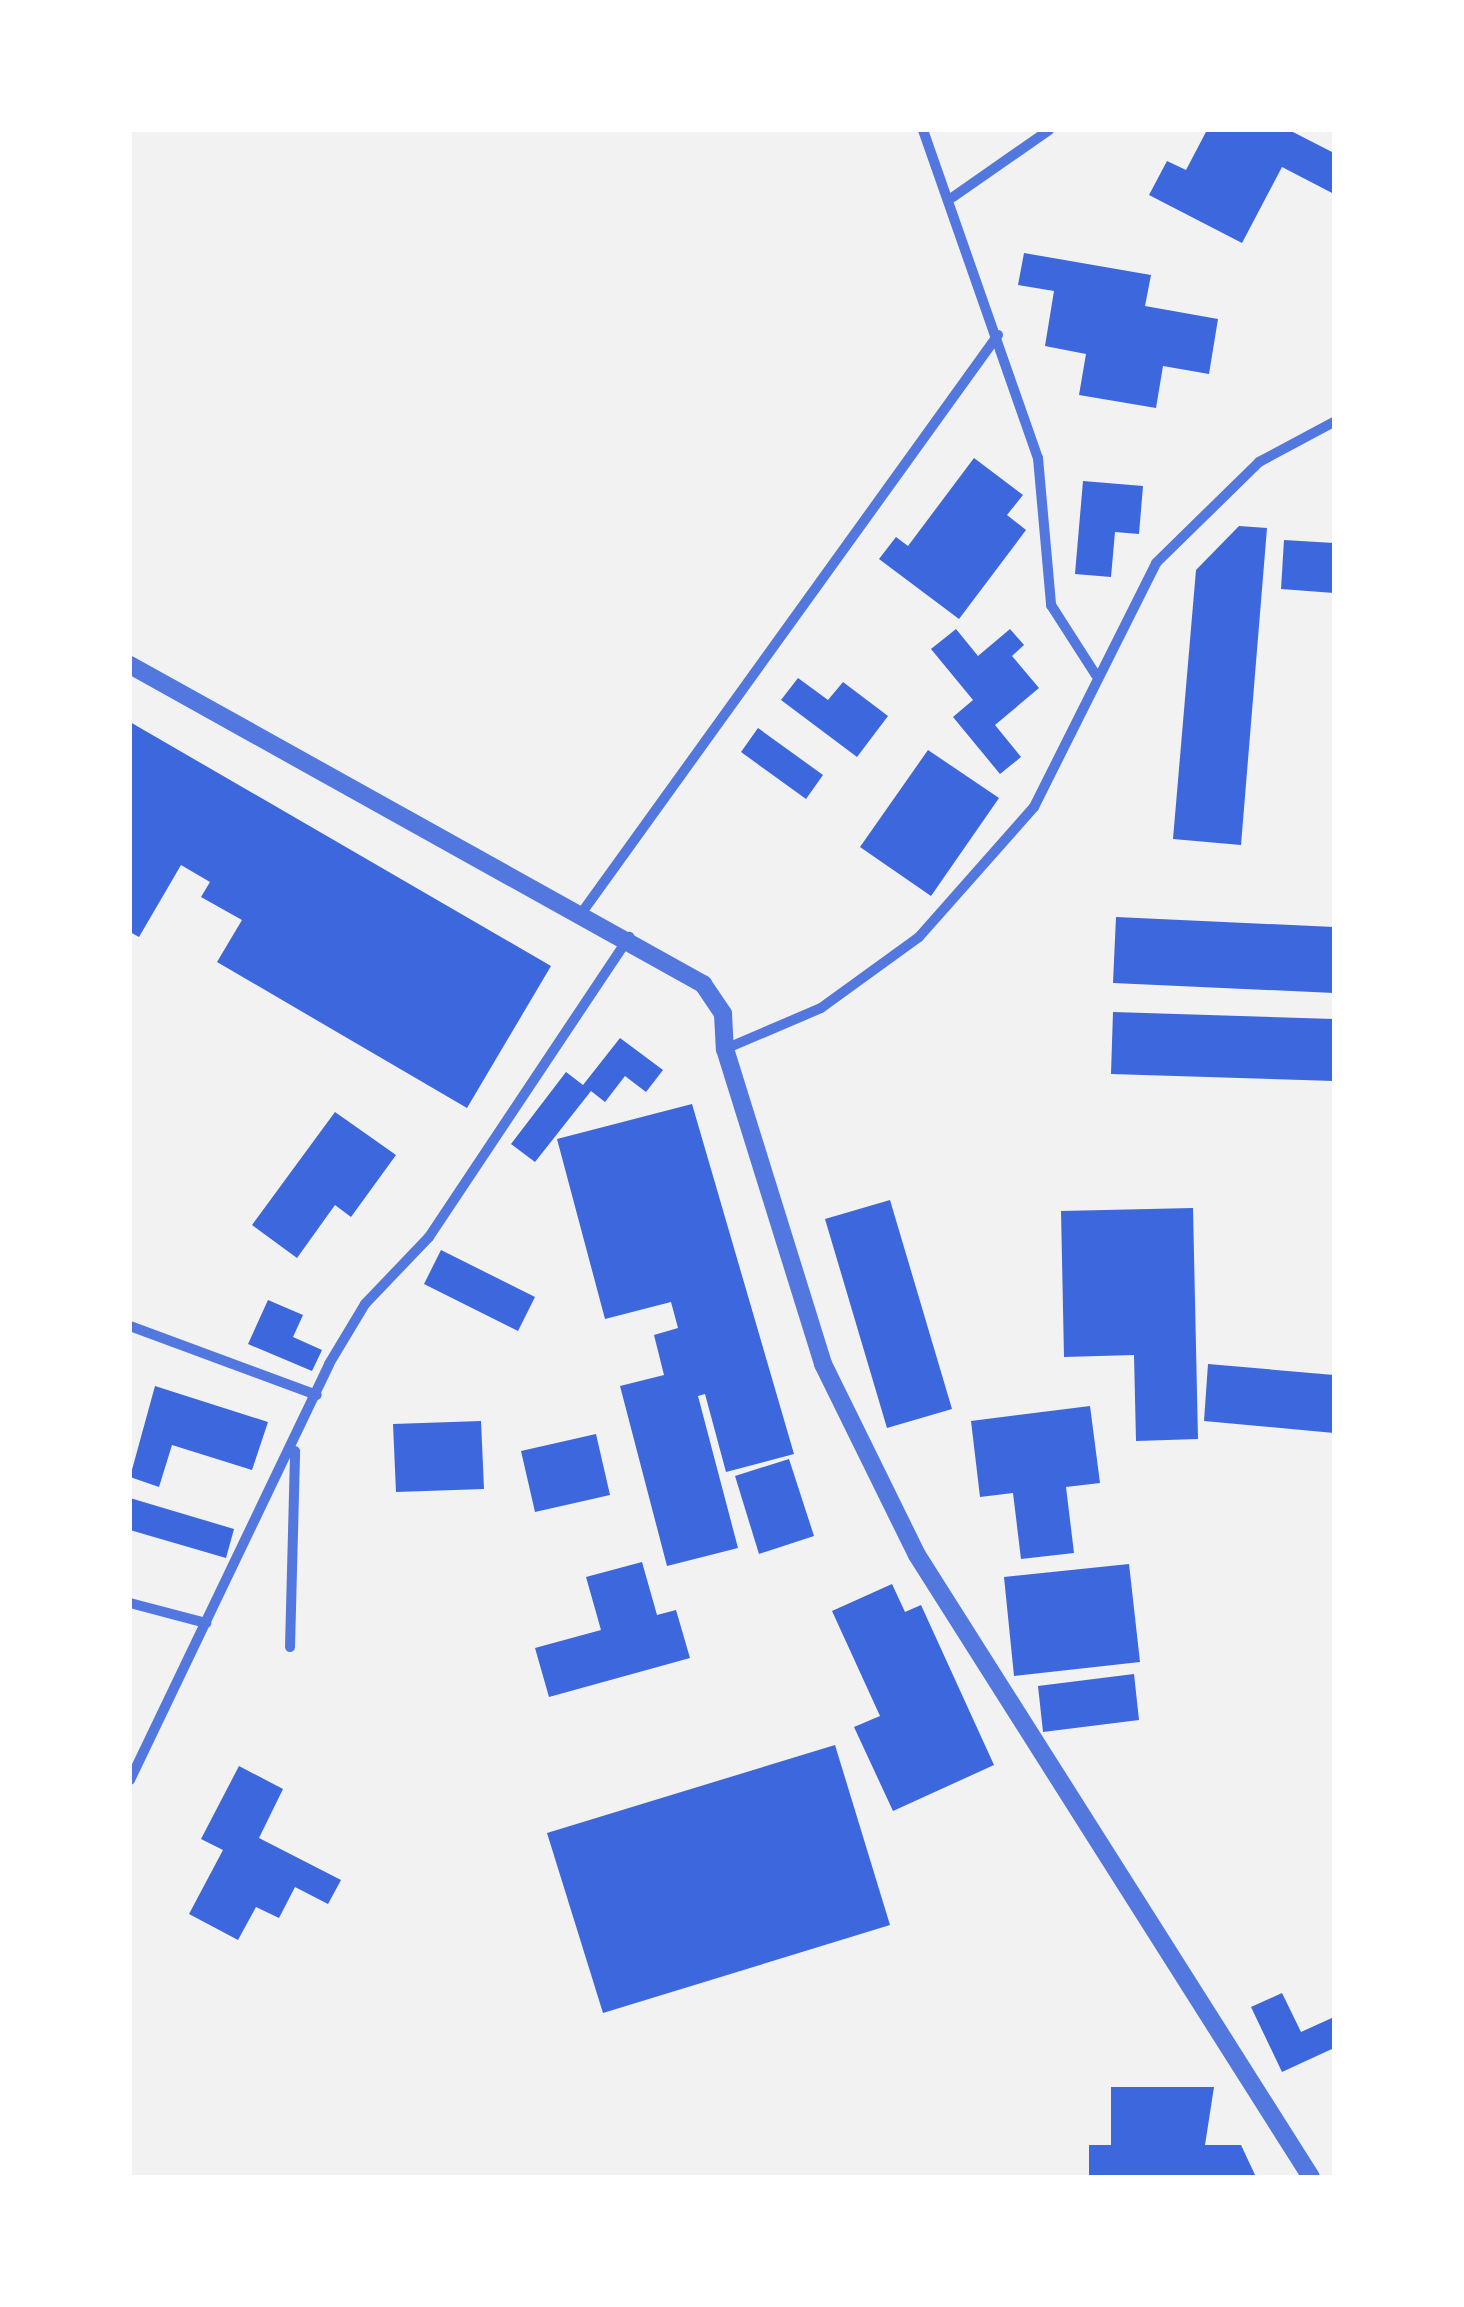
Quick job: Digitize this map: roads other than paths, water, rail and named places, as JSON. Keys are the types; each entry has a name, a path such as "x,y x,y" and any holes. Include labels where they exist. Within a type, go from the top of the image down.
{"street":[{"path":"924,130 953,197 1038,458 1051,604 1096,674"},
{"path":"953,197 1050,130"},
{"path":"584,911 998,335"},
{"path":"725,1049 821,1008 919,937 1034,806 1096,674 1156,562 1200,510 1259,462 1334,422"},
{"path":"130,665 630,936 703,984 722,1014 725,1049 823,1364 918,1555 1312,2177"},
{"path":"130,1780 295,1450 317,1395 366,1304 428,1238 630,936"},
{"path":"130,1326 317,1395"},
{"path":"290,1647 295,1450"},
{"path":"130,1603 206,1623"}]}
